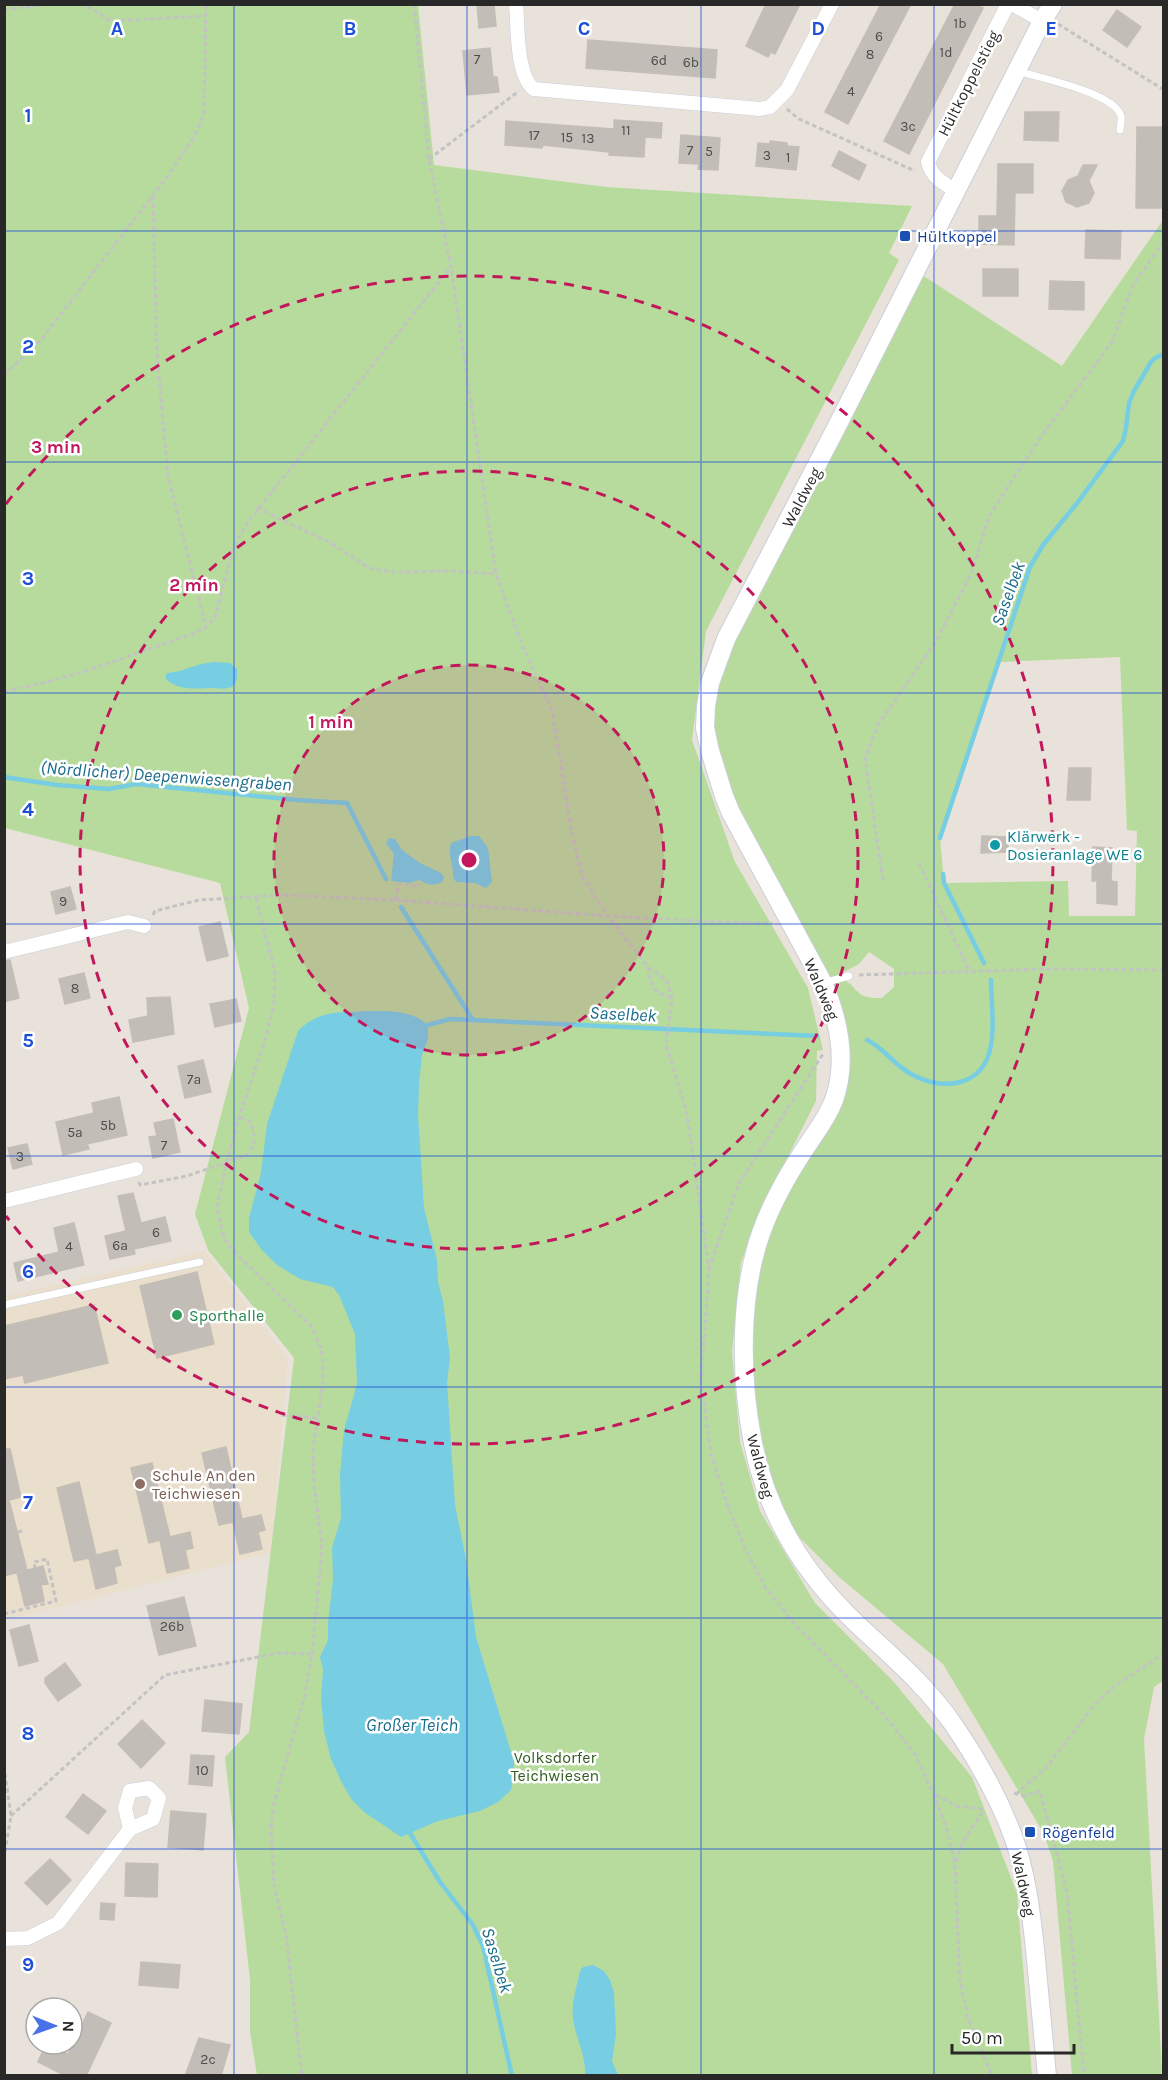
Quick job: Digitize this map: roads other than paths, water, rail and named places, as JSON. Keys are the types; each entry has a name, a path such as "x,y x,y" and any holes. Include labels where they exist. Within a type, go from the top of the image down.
{"main road":[{"name":"Waldweg","path":"1047,14 726,639 710,683 705,729 731,813 823,983 837,1019 840,1045 839,1074 833,1102 771,1208 753,1262 747,1294 745,1359 746,1395 753,1443 768,1496 797,1554 835,1602 895,1658 935,1700 971,1751 991,1810 1015,1843 1028,1891 1047,2076"}],"street":[{"path":"516,4 523,74 528,85 541,91 760,109 778,102 787,90 832,4"},
{"path":"1010,4 1047,14"},
{"name":"Hültkoppelstieg","path":"956,191 929,170 928,162 1010,4"},
{"path":"4,952 128,922 144,926"},
{"path":"4,1201 136,1169"},
{"path":"4,1939 28,1938 58,1923 130,1829"}],"lane":[{"path":"1017,71 1092,93 1115,106 1121,116 1120,130"},
{"path":"823,983 849,976"},
{"path":"4,1305 200,1262"}],"water":[{"path":"214,662 230,663 237,669 236,683 233,686 225,689 186,688 166,679 168,673"},
{"path":"471,836 479,836 488,848 492,882 486,888 475,883 456,882 453,877 451,843"},
{"path":"389,838 395,839 402,850 420,863 441,873 444,877 442,882 434,884 420,880 409,883 391,881 394,854 386,843"},
{"name":"Großer Teich","path":"392,1011 407,1014 415,1016 428,1025 428,1039 422,1055 418,1116 424,1208 437,1260 438,1282 443,1301 450,1358 447,1382 455,1505 466,1559 476,1637 514,1762 511,1790 498,1802 480,1811 438,1821 401,1837 364,1812 352,1800 331,1759 324,1731 321,1698 323,1669 320,1657 328,1640 333,1579 332,1548 341,1518 340,1475 344,1430 357,1384 355,1334 339,1295 333,1287 300,1279 277,1265 249,1232 249,1218 261,1173 267,1124 298,1031 322,1016 340,1012"},
{"path":"593,1965 604,1971 614,1993 616,2034 612,2061 618,2075 585,2075 584,2061 574,2026 573,2007 580,1971 583,1967"}],"waterway":[{"name":"Saselbek","path":"940,838 1030,567 1043,545 1123,441 1129,403 1134,391 1151,362 1164,354"},
{"name":"(Nördlicher) Deepenwiesengraben","path":"4,777 57,785 109,789 136,784 347,803 386,879"},
{"name":"Saselbek","path":"943,874 944,883 984,963"},
{"name":"(Nördlicher) Deepenwiesengraben","path":"401,907 473,1020"},
{"name":"Saselbek","path":"867,1040 879,1047 905,1070 923,1080 949,1084 971,1077 980,1070 987,1059 991,1045 993,1021 991,980"},
{"name":"Saselbek","path":"428,1025 450,1019 817,1036"},
{"name":"Saselbek","path":"410,1833 440,1882 473,1925 483,1946 512,2076"}],"place":[{"name":"Hültkoppel","path":"905,236"},
{"name":"Klärwerk - Dosieranlage WE 6","path":"995,845"},
{"name":"Sporthalle","path":"177,1315"},
{"name":"Schule An den Teichwiesen","path":"140,1484"},
{"name":"Rögenfeld","path":"1030,1832"}],"park label":[{"name":"Volksdorfer Teichwiesen","path":"555,1766"}]}
